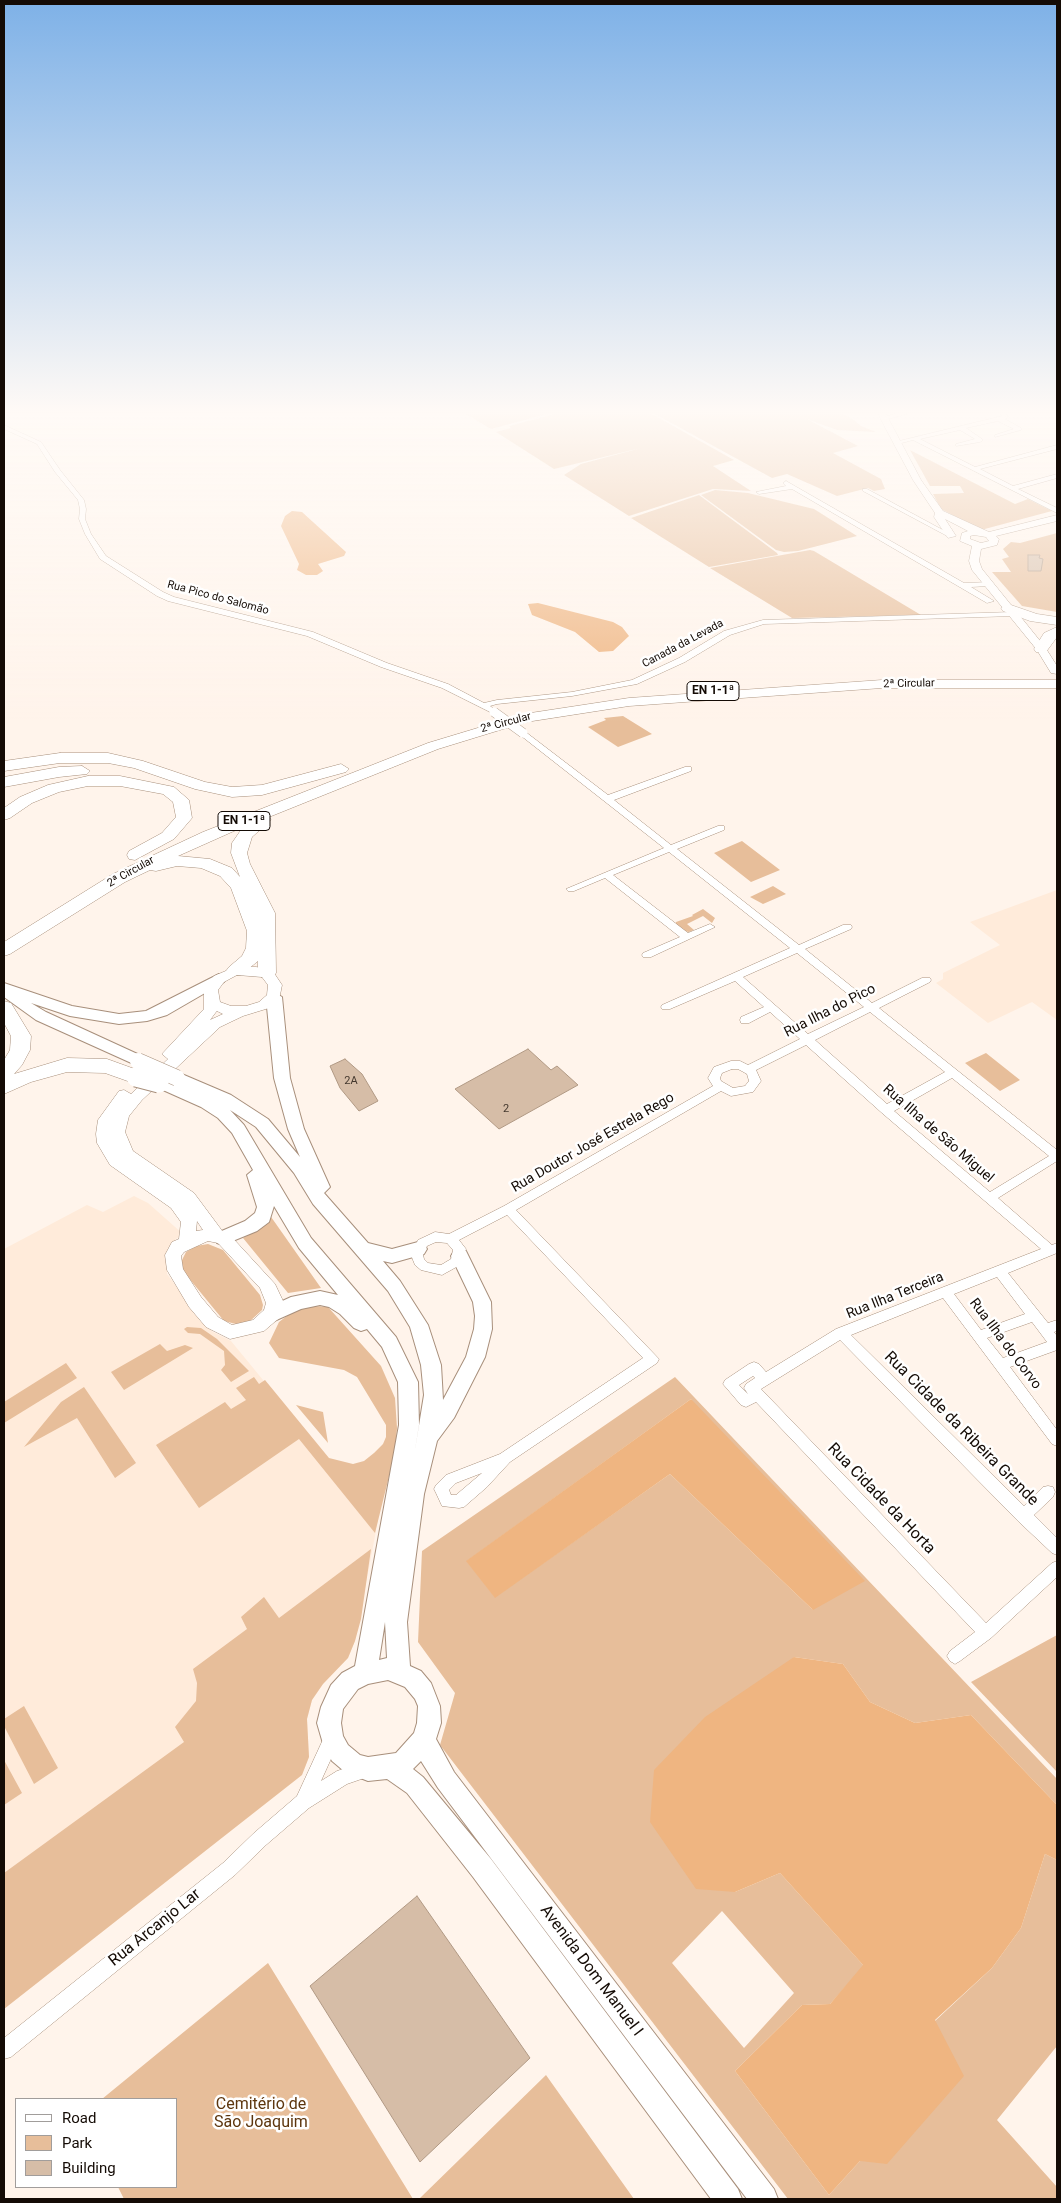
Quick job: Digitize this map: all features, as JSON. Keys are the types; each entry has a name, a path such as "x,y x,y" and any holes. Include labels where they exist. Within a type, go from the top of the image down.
{"highway":[{"path":"1011,611 1057,622"},
{"path":"1025,629 1057,622"},
{"path":"1025,629 1057,630"},
{"path":"1041,648 1049,636 1057,630"},
{"name":"2ª Circular","path":"4,934 104,873 201,830 394,757 498,724 587,707 882,684 1057,678"},
{"path":"4,766 60,758 108,758 138,764 216,790 232,792 262,790 394,757"},
{"path":"267,973 266,913 242,864 239,853 240,843 245,834 263,819 379,770 394,757"},
{"name":"2ª Circular","path":"4,950 82,900 158,858 394,757"},
{"path":"4,782 59,772 96,770 186,781"},
{"path":"4,815 26,800 44,792 88,782 120,781 145,784 168,790 181,800 184,818 168,836 104,873"},
{"path":"82,900 159,865 177,861 216,866 239,886 256,931 255,948 250,959 235,971"},
{"path":"4,1007 21,1036 20,1050 15,1060 4,1072"},
{"path":"4,1087 30,1074 66,1065 135,1069 166,1082"}],"main road":[{"path":"4,989 70,1010 119,1019 147,1016 162,1011 218,979"},
{"path":"4,989 14,1000 135,1069"},
{"path":"274,996 282,1078 296,1128 315,1175 341,1224"},
{"path":"4,1007 32,1022 135,1069"},
{"path":"166,1082 225,1099 262,1123 300,1169 319,1199 394,1286 419,1326 432,1365 434,1395 428,1439 414,1494 396,1622 399,1672"},
{"path":"166,1082 208,1103 224,1114 238,1129 305,1243 389,1342 408,1382 409,1425 365,1673"},
{"path":"220,1237 251,1226 263,1217 266,1207 259,1181 249,1160 253,1154"},
{"path":"363,1249 392,1256 418,1249"},
{"path":"428,1439 447,1412 475,1357 483,1329 482,1302 460,1253"},
{"path":"272,1314 309,1299 320,1298 334,1301 347,1309 358,1321 387,1356 398,1374 408,1382"},
{"path":"376,1670 399,1672 413,1679 423,1691 426,1699 429,1723 424,1739 410,1756 379,1768 353,1764 340,1753 332,1739 329,1723 332,1707 339,1693 350,1680 365,1673 376,1670"},
{"name":"Avenida Dom Manuel I","path":"424,1739 432,1758 446,1780 764,2199"},
{"name":"Avenida Dom Manuel I","path":"379,1768 415,1785 482,1868 728,2199"}],"street":[{"name":"Rua Pico do Salomão","path":"82,517 88,534 103,557 160,594 171,599 310,634 384,665 445,686 485,706 798,949 1057,1156"},
{"path":"844,517 990,601"},
{"path":"915,517 951,536 990,545 992,538"},
{"path":"939,517 951,536"},
{"path":"948,517 992,538 1057,526"},
{"path":"992,538 1057,518"},
{"path":"958,522 969,540 974,564 988,584 1041,648 1057,678"},
{"path":"969,540 979,532"},
{"path":"962,585 988,584"},
{"name":"Canada da Levada","path":"485,706 497,702 572,694 634,682 682,660 727,633 763,622 1011,611"},
{"path":"607,799 688,769"},
{"path":"571,889 721,828"},
{"path":"607,874 687,937"},
{"path":"647,955 710,927"},
{"path":"666,1007 847,927"},
{"path":"187,1241 189,1220 177,1204 116,1161 110,1152 104,1134 110,1112 127,1092 204,1019 211,1009 211,989 218,979 235,971 256,970 267,973 275,985 274,996 264,1006 238,1012 215,1024 137,1096 122,1114 117,1132 127,1154 188,1197 220,1237 267,1284 275,1303 272,1314 258,1326 230,1332 212,1322 195,1302 172,1265 172,1255 187,1241 202,1236 220,1237"},
{"name":"Rua Ilha de São Miguel","path":"736,976 886,1110 989,1198 1054,1249"},
{"name":"Rua Ilha do Pico","path":"748,1069 926,980"},
{"path":"211,1000 221,1009 238,1012"},
{"path":"745,1020 771,1008"},
{"path":"740,1065 748,1069 752,1072 755,1081 749,1089 738,1093 720,1087 714,1078 722,1067 740,1065"},
{"path":"886,1110 953,1073"},
{"name":"Rua Doutor José Estrela Rego","path":"450,1239 481,1224 720,1087"},
{"path":"989,1198 1057,1156"},
{"path":"505,1458 652,1359 508,1208"},
{"name":"Rua Doutor José Estrela Rego","path":"460,1253 481,1224"},
{"path":"435,1237 450,1239 460,1253 450,1267 433,1270 419,1262 418,1249 422,1243 435,1237"},
{"name":"Rua Ilha Terceira","path":"754,1392 765,1380 841,1333 1054,1249"},
{"path":"999,1271 1034,1316 1051,1328 1057,1344 1000,1364"},
{"name":"Rua Ilha do Corvo","path":"945,1292 1057,1440"},
{"path":"978,1336 1034,1316"},
{"name":"Rua Cidade da Ribeira Grande","path":"841,1333 1057,1548"},
{"path":"754,1392 746,1401 730,1384 754,1368 765,1380"},
{"name":"Rua Cidade da Horta","path":"754,1392 986,1633"},
{"path":"1023,1516 1048,1492"},
{"path":"955,1656 986,1633 1057,1568"},
{"path":"303,1802 332,1739"},
{"name":"Rua Arcanjo Lar","path":"4,2050 229,1869 303,1802 343,1777 379,1768"}],"shaded area":[{"path":"285,517 307,517 346,552 344,556 318,564 323,571 317,575 306,575 297,570 299,564 281,526"},
{"path":"538,603 613,622 622,627 629,636 613,651 599,652 575,632 532,615 528,604"},
{"path":"1057,890 1057,1020 1032,1002 988,1023 936,983 943,979 943,973 1000,945 970,922"},
{"path":"134,1196 148,1203 183,1234 176,1239 167,1254 167,1274 206,1326 213,1332 231,1341 378,1520 355,1641 348,1658 323,1684 312,1700 307,1719 309,1757 302,1775 4,2009 4,1249 87,1205 103,1212"},
{"path":"691,1399 865,1581 813,1610 670,1474 495,1598 466,1561"},
{"path":"794,1657 843,1664 870,1702 915,1723 971,1715 1057,1805 1057,1860 1045,1854 1021,1928 992,1968 935,2020 964,2076 887,2164 860,2161 829,2195 735,2071 802,2005 830,2004 863,1965 780,1873 735,1892 696,1889 650,1822 654,1770 705,1717"}],"green space":[{"path":"728,517 778,555 709,567 631,518"},
{"path":"731,517 826,517 857,536 798,551 784,552 776,550"},
{"path":"956,517 1030,517 981,530"},
{"path":"1057,533 1057,612 1022,606 992,572 1011,572 1002,559 1009,557 1003,549 1011,542 1020,543"},
{"path":"810,550 921,615 792,618 710,568"},
{"path":"623,716 652,734 618,747 588,727 606,720 604,718"},
{"path":"742,841 780,870 751,882 714,853"},
{"path":"773,886 786,894 763,904 750,897"},
{"path":"703,909 715,918 712,923 703,916 687,924 694,930 689,932 683,931 675,925 676,922 693,916"},
{"path":"986,1053 1020,1080 1000,1091 965,1063"},
{"path":"269,1214 321,1288 288,1293 243,1238 254,1232"},
{"path":"208,1244 223,1250 260,1295 263,1305 262,1310 249,1322 236,1324 224,1321 183,1271 181,1262 186,1252 196,1246"},
{"path":"301,1305 328,1307 381,1366 395,1398 397,1428 395,1452 375,1533 299,1439 199,1508 156,1445 225,1402 231,1409 246,1400 236,1388 254,1377 259,1384 265,1380 329,1458 353,1464 364,1461 374,1453 383,1444 386,1437 386,1425 357,1377 344,1370 279,1358 269,1343 279,1322"},
{"path":"187,1327 201,1328 217,1339 249,1371 231,1382 221,1370 225,1365 224,1351 200,1334 188,1333 184,1329"},
{"path":"160,1344 167,1351 185,1345 193,1348 124,1390 111,1372"},
{"path":"66,1363 77,1378 4,1423 4,1402"},
{"path":"675,1377 1057,1779 1057,1805 971,1715 915,1723 870,1702 843,1664 794,1657 735,1892 780,1873 864,1966 830,2004 802,2005 735,2071 829,2195 860,2161 935,2021 992,1968 1021,1928 1045,1854 1057,1860 1057,2046 997,2120 1057,2187 1057,2199 788,2199 440,1745 455,1693 418,1642 422,1551","holes":["691,1399 813,1610 670,1474 495,1597 467,1561","722,1911 794,1993 744,2048 672,1963"]},
{"path":"84,1387 136,1463 115,1478 77,1418 24,1447 61,1402"},
{"path":"296,1405 323,1412 328,1443"},
{"path":"371,1549 361,1619 355,1641 348,1658 323,1684 312,1700 307,1719 309,1757 302,1775 4,2009 4,1873 184,1742 175,1727 196,1701 197,1683 193,1669 247,1629 241,1617 264,1597 279,1618"},
{"path":"1057,1635 1057,1772 971,1682"},
{"path":"24,1706 58,1768 34,1784 4,1726 4,1719"},
{"path":"4,1760 22,1793 4,1805"},
{"name":"Cemitério de São Joaquim","path":"268,1963 413,2199 124,2199 118,2188 178,2188 178,2098 103,2098"},
{"path":"546,2075 634,2199 419,2199"}],"building":[{"path":"1028,555 1040,555 1039,558 1043,559 1041,571 1028,571"},
{"path":"528,1049 551,1070 557,1066 578,1085 499,1129 455,1089"},
{"path":"345,1059 362,1074 378,1101 359,1111 340,1088 330,1066"},
{"path":"417,1896 530,2058 420,2162 310,1986"}]}
